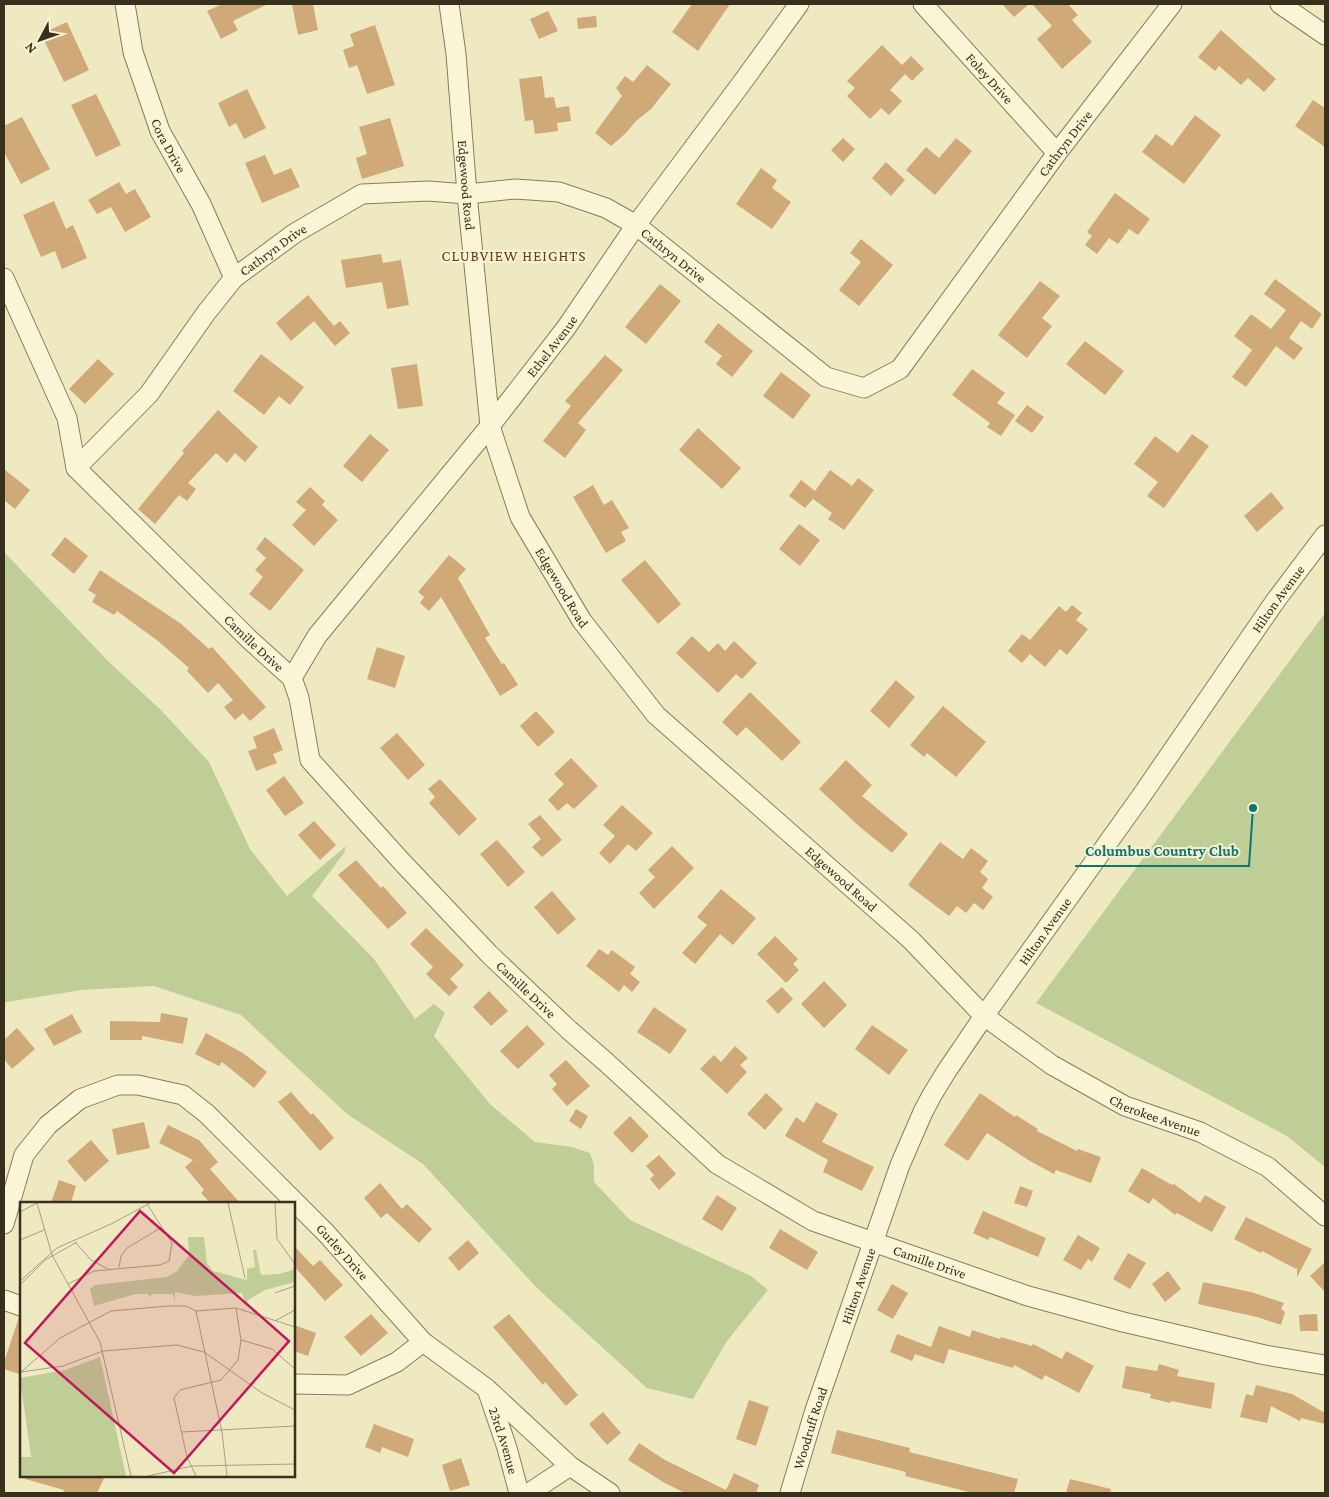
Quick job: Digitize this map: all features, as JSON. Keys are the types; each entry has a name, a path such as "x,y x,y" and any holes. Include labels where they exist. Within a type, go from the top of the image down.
{"street":[{"name":"Cora Drive","path":"125,4 133,52 160,131 201,204 234,278"},
{"name":"Edgewood Road","path":"449,4 456,54 467,194 490,426 520,516 582,621 656,715 911,940 984,1016"},
{"name":"Ethel Avenue","path":"292,678 317,636 490,426 566,328 636,224 799,4"},
{"name":"Foley Drive","path":"923,4 1057,153"},
{"name":"Cathryn Drive","path":"76,468 149,394 206,313 234,278 296,233 362,194 428,191 467,194 514,189 559,192 606,208 636,224 826,377 864,388 900,370 1057,153 1172,4"},
{"path":"1280,4 1325,35"},
{"path":"4,278 67,418 76,468"},
{"name":"Camille Drive","path":"76,468 250,640 292,678 299,698 310,760 395,855 489,954 569,1030 717,1164 813,1222 1028,1296 1123,1322 1265,1354 1325,1365"},
{"name":"Hilton Avenue","path":"833,1364 847,1316 900,1164 923,1112 946,1072 1142,795 1276,600 1325,535"},
{"name":"Cherokee Avenue","path":"984,1016 1052,1065 1125,1106 1200,1132 1268,1167 1325,1216"},
{"name":"Gurley Drive","path":"4,1224 24,1155 48,1125 80,1099 118,1085 138,1084 183,1095 207,1114 326,1233 423,1342 486,1388 570,1466 610,1493"},
{"path":"4,1300 20,1306"},
{"path":"295,1384 348,1385 397,1362 423,1342"},
{"name":"Woodruff Road","path":"790,1493 815,1410 833,1364"},
{"name":"23rd Avenue","path":"486,1388 507,1448 519,1493"},
{"path":"529,1493 570,1466"}],"green space":[{"path":"4,552 108,661 161,710 209,762 250,849 287,896 346,846 344,853 312,896 374,959 415,1019 434,1004 445,1013 434,1036 491,1105 535,1142 572,1147 590,1153 594,1165 594,1182 630,1220 751,1276 768,1290 727,1341 693,1399 647,1388 537,1288 423,1164 347,1114 241,1015 154,986 82,990 6,1002 4,1004"},
{"path":"1325,613 1325,1167 1287,1136 1036,1003"}],"building":[{"path":"222,4 268,4 233,21 238,30 221,39 207,11"},
{"path":"292,4 313,4 318,30 298,35"},
{"path":"692,4 730,4 698,51 672,32"},
{"path":"1002,4 1029,4 1014,17"},
{"path":"1032,4 1068,4 1078,15 1072,20 1092,42 1062,69 1037,39 1052,26"},
{"path":"548,11 558,31 539,39 530,19"},
{"path":"596,16 597,27 578,29 577,18"},
{"path":"67,22 89,70 64,82 41,34"},
{"path":"375,25 395,85 367,94 357,65 349,68 343,50 354,46 350,34"},
{"path":"1221,30 1276,79 1264,92 1248,78 1241,85 1219,66 1215,71 1198,57"},
{"path":"882,45 902,65 911,56 924,69 912,81 905,74 890,90 902,101 889,115 881,108 870,119 847,96 855,88 847,81"},
{"path":"647,65 671,84 651,109 611,146 595,133 622,96 616,88 625,76 633,82"},
{"path":"542,76 545,98 554,97 556,108 569,106 571,121 557,123 558,131 535,134 533,120 525,121 519,79"},
{"path":"247,89 266,128 244,139 236,123 229,127 218,103"},
{"path":"96,94 121,145 96,157 71,105"},
{"path":"1313,100 1325,108 1325,147 1295,126"},
{"path":"1195,115 1221,135 1184,184 1142,152 1156,134 1172,146"},
{"path":"22,117 50,169 21,184 4,152 4,126"},
{"path":"390,118 404,166 362,179 356,158 367,154 359,127"},
{"path":"843,138 855,149 843,162 831,150"},
{"path":"956,138 972,151 935,195 906,170 926,147 939,158"},
{"path":"265,155 274,175 291,168 300,187 262,203 245,163"},
{"path":"886,162 905,180 891,196 872,178"},
{"path":"761,168 777,180 772,188 791,202 772,229 736,204"},
{"path":"119,182 126,194 135,189 151,217 125,232 111,207 97,214 88,200"},
{"path":"1115,193 1150,219 1138,235 1129,229 1118,244 1109,238 1097,254 1085,245 1092,236 1087,232"},
{"path":"54,201 66,229 73,225 87,258 62,269 55,251 41,257 23,215"},
{"path":"861,239 893,265 859,306 839,290 861,262 850,253"},
{"path":"381,254 383,263 401,260 409,305 387,309 382,282 346,288 341,260"},
{"path":"1275,279 1322,314 1312,329 1301,321 1289,338 1303,348 1294,360 1276,346 1246,387 1232,377 1252,350 1234,336 1251,314 1271,329 1286,310 1264,294"},
{"path":"1040,281 1060,296 1042,318 1052,326 1027,358 998,335"},
{"path":"660,284 681,301 646,344 625,327"},
{"path":"308,295 334,326 340,321 350,333 335,346 314,321 291,341 276,323"},
{"path":"718,323 753,351 732,377 716,364 722,356 704,342"},
{"path":"1085,341 1124,371 1105,395 1066,364"},
{"path":"261,354 304,387 290,405 279,396 264,415 233,391"},
{"path":"605,355 623,370 578,423 586,430 565,458 543,441 571,406 565,401"},
{"path":"98,359 114,374 85,404 69,389"},
{"path":"417,364 423,406 398,409 391,368"},
{"path":"972,369 1005,393 997,403 1015,415 1001,436 987,427 990,423 952,395"},
{"path":"781,372 811,395 793,419 763,396"},
{"path":"1027,405 1044,417 1032,433 1015,421"},
{"path":"218,410 258,447 245,462 235,453 227,463 216,453 188,483 196,489 187,501 179,495 155,524 138,509 184,453 182,451"},
{"path":"698,428 741,468 722,489 679,450"},
{"path":"370,434 389,450 362,482 343,466"},
{"path":"1192,434 1209,446 1164,508 1147,496 1158,482 1134,464 1155,436 1178,453"},
{"path":"4,469 30,490 15,509 4,500"},
{"path":"830,470 852,486 858,478 874,490 844,530 828,519 832,513 813,499 805,508 789,496 801,480 815,491"},
{"path":"593,485 604,505 612,500 629,528 621,532 626,541 606,553 573,497"},
{"path":"310,487 325,501 322,505 338,520 314,546 292,525 306,510 296,502"},
{"path":"1271,492 1284,508 1257,532 1244,516"},
{"path":"799,524 820,540 800,566 779,549"},
{"path":"65,537 88,556 74,574 51,555"},
{"path":"265,537 304,570 270,611 249,594 263,577 255,570 266,558 256,549"},
{"path":"449,555 466,569 458,578 490,635 485,638 518,685 500,696 441,597 429,611 420,603 424,597 418,592"},
{"path":"645,560 681,604 658,624 621,580"},
{"path":"100,570 180,623 209,649 212,647 266,707 250,721 243,713 235,720 224,707 233,700 218,683 208,693 187,671 189,668 158,641 117,611 114,615 92,602 96,595 88,590"},
{"path":"1072,605 1082,613 1076,620 1088,629 1067,655 1060,649 1045,667 1030,654 1022,663 1008,651 1022,634 1030,640 1059,606 1066,612"},
{"path":"692,636 709,652 718,643 725,651 734,641 757,663 742,679 736,674 718,693 676,653"},
{"path":"377,647 405,656 395,688 367,679"},
{"path":"896,680 915,697 889,728 870,711"},
{"path":"750,692 801,742 782,761 746,727 737,736 722,722"},
{"path":"943,706 986,742 956,777 927,753 924,757 910,745"},
{"path":"536,711 555,732 538,747 520,726"},
{"path":"274,728 283,750 273,754 277,763 256,771 248,751 257,748 253,737"},
{"path":"397,733 425,765 408,780 380,748"},
{"path":"571,758 598,786 574,809 567,803 558,811 548,800 564,784 554,774"},
{"path":"846,760 872,785 862,796 908,834 892,853 860,827 819,789"},
{"path":"284,776 304,803 285,816 266,790"},
{"path":"440,779 477,819 459,836 429,803 435,797 428,789"},
{"path":"622,805 653,833 636,851 628,844 610,864 599,853 615,836 603,825"},
{"path":"540,815 562,840 542,857 532,847 541,839 528,824"},
{"path":"314,821 336,845 320,860 298,835"},
{"path":"497,840 525,872 508,887 480,854"},
{"path":"940,842 963,859 971,848 988,861 980,872 988,879 982,888 993,897 983,910 974,903 966,913 957,906 949,916 908,885"},
{"path":"672,846 694,868 654,909 639,893 655,877 648,870"},
{"path":"356,860 407,913 388,929 338,875"},
{"path":"721,889 756,918 733,945 720,934 695,964 682,953 707,925 697,917"},
{"path":"552,891 576,919 558,935 534,907"},
{"path":"426,928 464,965 450,979 458,987 449,996 426,974 433,967 410,944"},
{"path":"775,936 798,959 793,964 799,970 786,983 757,954"},
{"path":"599,949 608,955 612,950 635,967 630,974 640,982 632,992 624,985 619,992 586,966"},
{"path":"824,981 847,1005 824,1028 801,1004"},
{"path":"782,987 793,999 778,1014 766,1001"},
{"path":"489,991 508,1011 491,1026 473,1007"},
{"path":"654,1007 687,1030 670,1054 637,1032"},
{"path":"161,1013 188,1018 183,1044 142,1036 142,1040 110,1040 110,1021 160,1022"},
{"path":"72,1014 82,1032 54,1046 44,1029"},
{"path":"527,1025 545,1044 518,1069 500,1051"},
{"path":"872,1025 908,1050 889,1075 855,1049"},
{"path":"17,1028 35,1049 12,1069 4,1059 4,1040"},
{"path":"206,1033 243,1053 267,1072 254,1088 222,1062 219,1066 195,1054"},
{"path":"735,1046 748,1058 740,1065 747,1072 727,1094 700,1069 714,1055 721,1062"},
{"path":"566,1060 590,1086 567,1106 552,1089 557,1084 549,1075"},
{"path":"291,1092 311,1115 313,1113 334,1138 320,1151 278,1102"},
{"path":"766,1093 783,1109 765,1130 747,1114"},
{"path":"980,1093 1015,1117 1016,1115 1038,1129 1037,1131 1077,1151 1078,1149 1101,1157 1091,1183 1056,1170 1054,1174 987,1133 968,1161 944,1145"},
{"path":"816,1102 838,1114 822,1142 874,1167 862,1191 823,1172 828,1160 785,1136 796,1117 804,1123"},
{"path":"576,1109 588,1116 581,1129 569,1121"},
{"path":"630,1116 649,1136 632,1153 613,1133"},
{"path":"144,1122 150,1148 117,1155 112,1129"},
{"path":"168,1125 199,1140 218,1162 210,1169 239,1202 209,1202 201,1193 204,1190 185,1167 193,1160 159,1143"},
{"path":"91,1140 109,1161 85,1182 67,1161"},
{"path":"659,1155 676,1174 659,1190 650,1179 654,1175 646,1166"},
{"path":"1142,1168 1172,1185 1174,1184 1200,1203 1205,1195 1226,1207 1212,1232 1177,1213 1175,1215 1153,1198 1149,1204 1128,1191"},
{"path":"59,1180 76,1186 71,1202 51,1202"},
{"path":"380,1183 402,1209 407,1204 432,1229 419,1243 387,1213 381,1218 364,1198"},
{"path":"1020,1186 1033,1191 1027,1207 1014,1203"},
{"path":"717,1195 737,1208 722,1231 702,1219"},
{"path":"983,1211 1046,1238 1038,1257 990,1237 988,1240 973,1233"},
{"path":"1246,1217 1312,1249 1297,1277 1297,1268 1234,1239"},
{"path":"780,1229 818,1252 807,1270 769,1248"},
{"path":"1078,1235 1100,1248 1092,1262 1088,1259 1081,1270 1063,1260"},
{"path":"468,1240 479,1253 459,1271 448,1258"},
{"path":"295,1247 313,1266 320,1260 343,1285 325,1301 295,1267"},
{"path":"1128,1253 1146,1263 1130,1289 1113,1279"},
{"path":"1325,1262 1325,1292 1310,1276"},
{"path":"1168,1271 1181,1289 1165,1302 1152,1284"},
{"path":"1203,1282 1251,1292 1284,1303 1281,1309 1285,1312 1281,1325 1257,1317 1198,1304"},
{"path":"892,1284 908,1293 893,1319 877,1310"},
{"path":"371,1314 388,1333 361,1356 344,1337"},
{"path":"509,1314 578,1395 566,1406 545,1382 543,1385 493,1327"},
{"path":"1317,1314 1318,1331 1300,1331 1299,1315"},
{"path":"20,1317 19,1374 4,1369 4,1362"},
{"path":"295,1325 316,1333 308,1356 295,1351"},
{"path":"939,1326 970,1337 972,1330 1000,1339 1001,1337 1032,1346 1033,1344 1062,1359 1066,1351 1094,1366 1079,1393 1045,1375 1042,1380 1014,1365 1013,1368 949,1349 944,1364 915,1354 912,1361 890,1352 897,1334 931,1347"},
{"path":"1159,1364 1179,1370 1177,1376 1215,1383 1211,1409 1171,1401 1170,1403 1150,1398 1151,1394 1122,1388 1126,1366 1157,1371"},
{"path":"1256,1385 1292,1394 1325,1413 1325,1424 1301,1418 1300,1421 1271,1406 1267,1423 1240,1417 1246,1394 1253,1396"},
{"path":"749,1400 769,1407 756,1446 736,1439"},
{"path":"603,1412 621,1433 607,1445 589,1424"},
{"path":"374,1424 414,1439 408,1457 382,1447 380,1453 365,1447"},
{"path":"837,1430 910,1448 909,1452 1018,1479 1014,1493 973,1493 905,1476 906,1472 831,1453"},
{"path":"639,1443 665,1460 726,1490 734,1473 759,1485 756,1493 685,1493 663,1482 628,1460"},
{"path":"461,1458 470,1485 450,1491 442,1465"},
{"path":"25,1477 105,1477 97,1493 63,1493 64,1490 25,1479"},
{"path":"1070,1479 1111,1489 1110,1493 1066,1493"}],"place":[{"name":"Columbus Country Club","path":"1253,808"}],"district":[{"name":"CLUBVIEW HEIGHTS","path":"514,256"}]}
